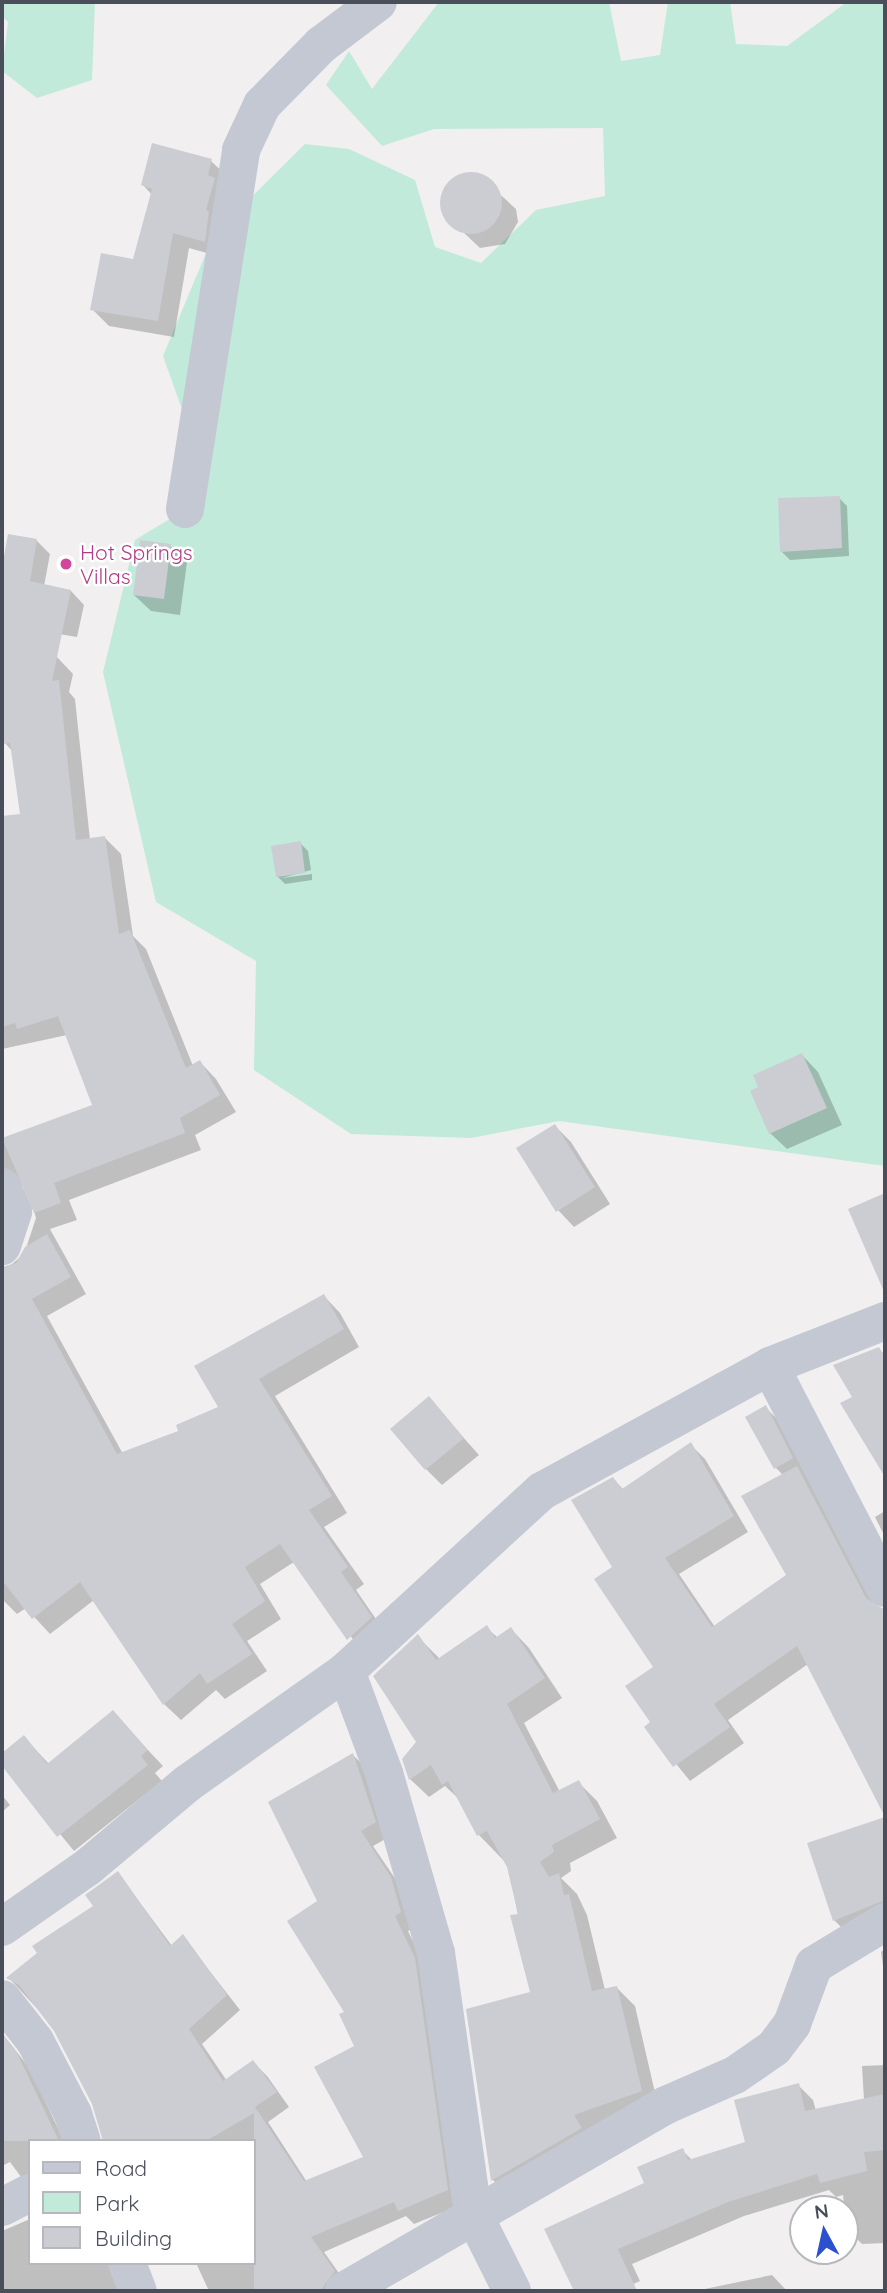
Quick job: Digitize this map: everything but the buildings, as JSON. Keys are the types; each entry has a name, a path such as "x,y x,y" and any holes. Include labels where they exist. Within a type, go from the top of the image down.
{"street":[{"path":"185,509 241,150 262,105 321,45 378,2"},
{"path":"2,1187 13,1212 2,1247"},
{"path":"2,1927 89,1866 188,1783 346,1671 542,1491 770,1366 885,1321"},
{"path":"770,1366 885,1588"},
{"path":"346,1671 384,1773 436,1953 473,2213 512,2291"},
{"path":"344,2291 473,2213 664,2106 735,2075 774,2048 792,2024 814,1965 885,1922"},
{"path":"2,1999 34,2041 73,2114 81,2139"},
{"path":"2,2207 28,2194"},
{"path":"128,2265 138,2291"}],"green space":[{"path":"2,2 95,2 92,80 37,98 2,71 8,22 2,16"},
{"path":"439,2 609,2 621,61 660,55 668,2 730,2 736,44 787,46 847,2 885,2 885,1166 559,1121 471,1138 351,1134 254,1070 256,961 156,902 103,672 135,540 173,517 192,437 163,356 214,234 305,144 349,149 415,180 435,247 481,263 536,210 605,196 603,128 434,129 382,146 326,85 349,51 372,89"}],"place":[{"name":"Hot Springs Villas","path":"66,564"}]}
